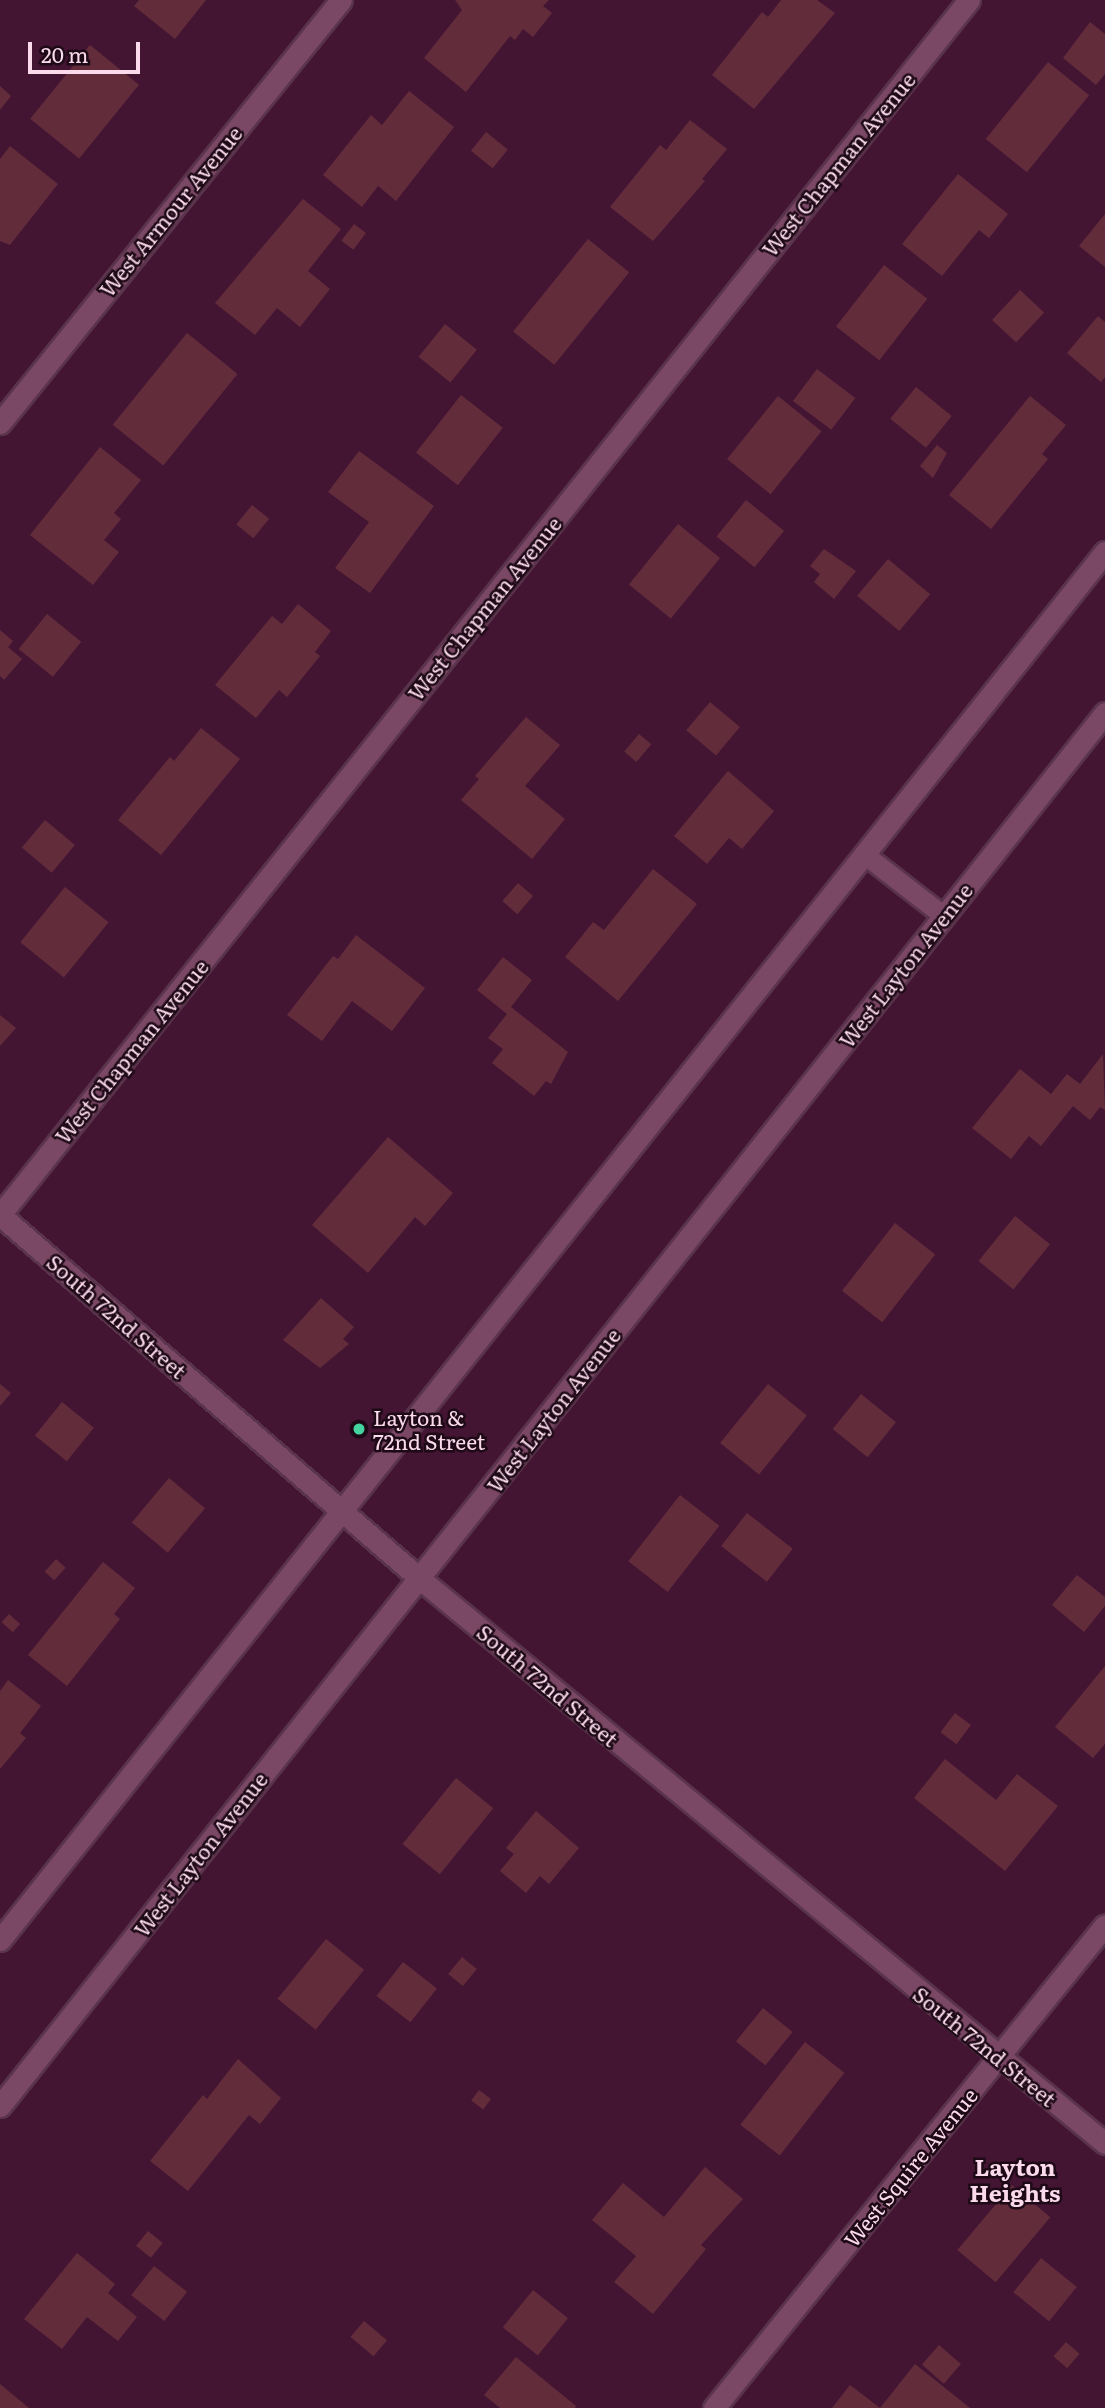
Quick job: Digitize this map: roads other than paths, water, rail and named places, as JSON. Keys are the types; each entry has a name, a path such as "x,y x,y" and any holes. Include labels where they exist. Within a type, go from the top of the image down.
{"street":[{"name":"West Armour Avenue","path":"0,423 341,0"},
{"name":"West Chapman Avenue","path":"0,1215 969,0"},
{"path":"0,1940 1105,552"},
{"name":"West Layton Avenue","path":"0,2106 1105,713"},
{"name":"South 72nd Street","path":"0,1215 419,1578 1105,2143"},
{"name":"West Squire Avenue","path":"714,2408 1105,1925"}],"lane":[{"path":"864,854 944,916"}],"place":[{"name":"Layton & 72nd Street","path":"359,1429"}],"district":[{"name":"Layton Heights","path":"1015,2179"}]}
